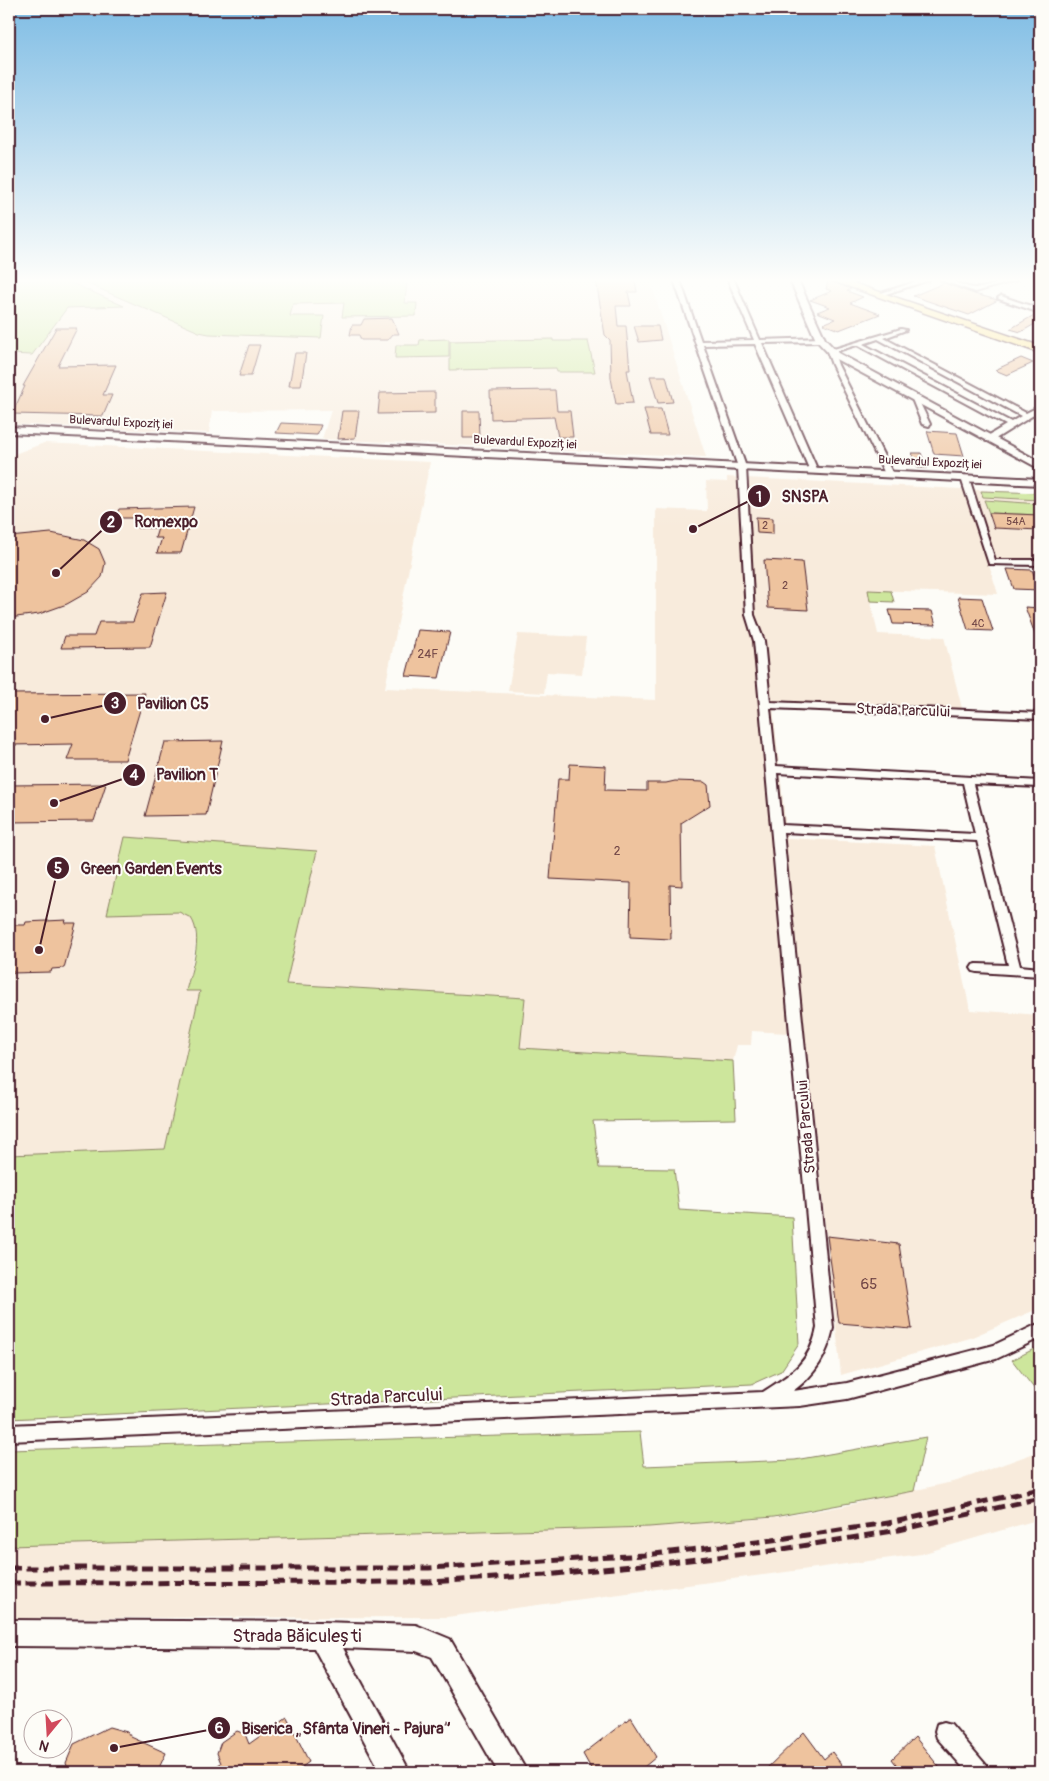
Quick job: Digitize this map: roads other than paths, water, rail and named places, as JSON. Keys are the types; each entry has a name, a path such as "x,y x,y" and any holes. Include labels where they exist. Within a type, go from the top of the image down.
{"street":[{"name":"Strada Parcului","path":"705,363 742,467 750,615 759,637 825,1328 820,1352 813,1363 789,1384 764,1400"},
{"path":"766,363 814,470"},
{"path":"835,363 889,474"},
{"path":"849,363 1040,466"},
{"path":"895,363 1011,425"},
{"path":"927,363 1026,416"},
{"path":"915,399 926,424"},
{"path":"989,439 1040,408"},
{"name":"Bulevardul Expoziției","path":"9,430 1040,482"},
{"path":"9,440 38,441"},
{"path":"965,478 992,562 1040,563"},
{"name":"Strada Parcului","path":"766,705 1040,716"},
{"path":"772,769 1040,784"},
{"path":"967,779 1015,970"},
{"path":"778,828 982,838"},
{"path":"977,968 1040,972"},
{"name":"Strada Parcului","path":"9,1433 764,1400 847,1391 996,1352 1040,1330"},
{"path":"321,1635 396,1772"},
{"name":"Strada Băiculești","path":"16,1636 321,1635 416,1638 440,1648 513,1772"},
{"path":"944,1731 979,1772"}],"railway":[{"path":"9,1568 429,1568 645,1555 766,1541 894,1522 1040,1489"},
{"path":"9,1583 428,1582 546,1575 765,1552 899,1530 1040,1498"}],"place":[{"name":"SNSPA","path":"693,529"},
{"name":"Romexpo","path":"56,573"},
{"name":"Pavilion C5","path":"45,719"},
{"name":"Pavilion T","path":"54,803"},
{"name":"Green Garden Events","path":"39,950"},
{"name":"Biserica „Sfânta Vineri - Pajura”","path":"114,1748"}]}
